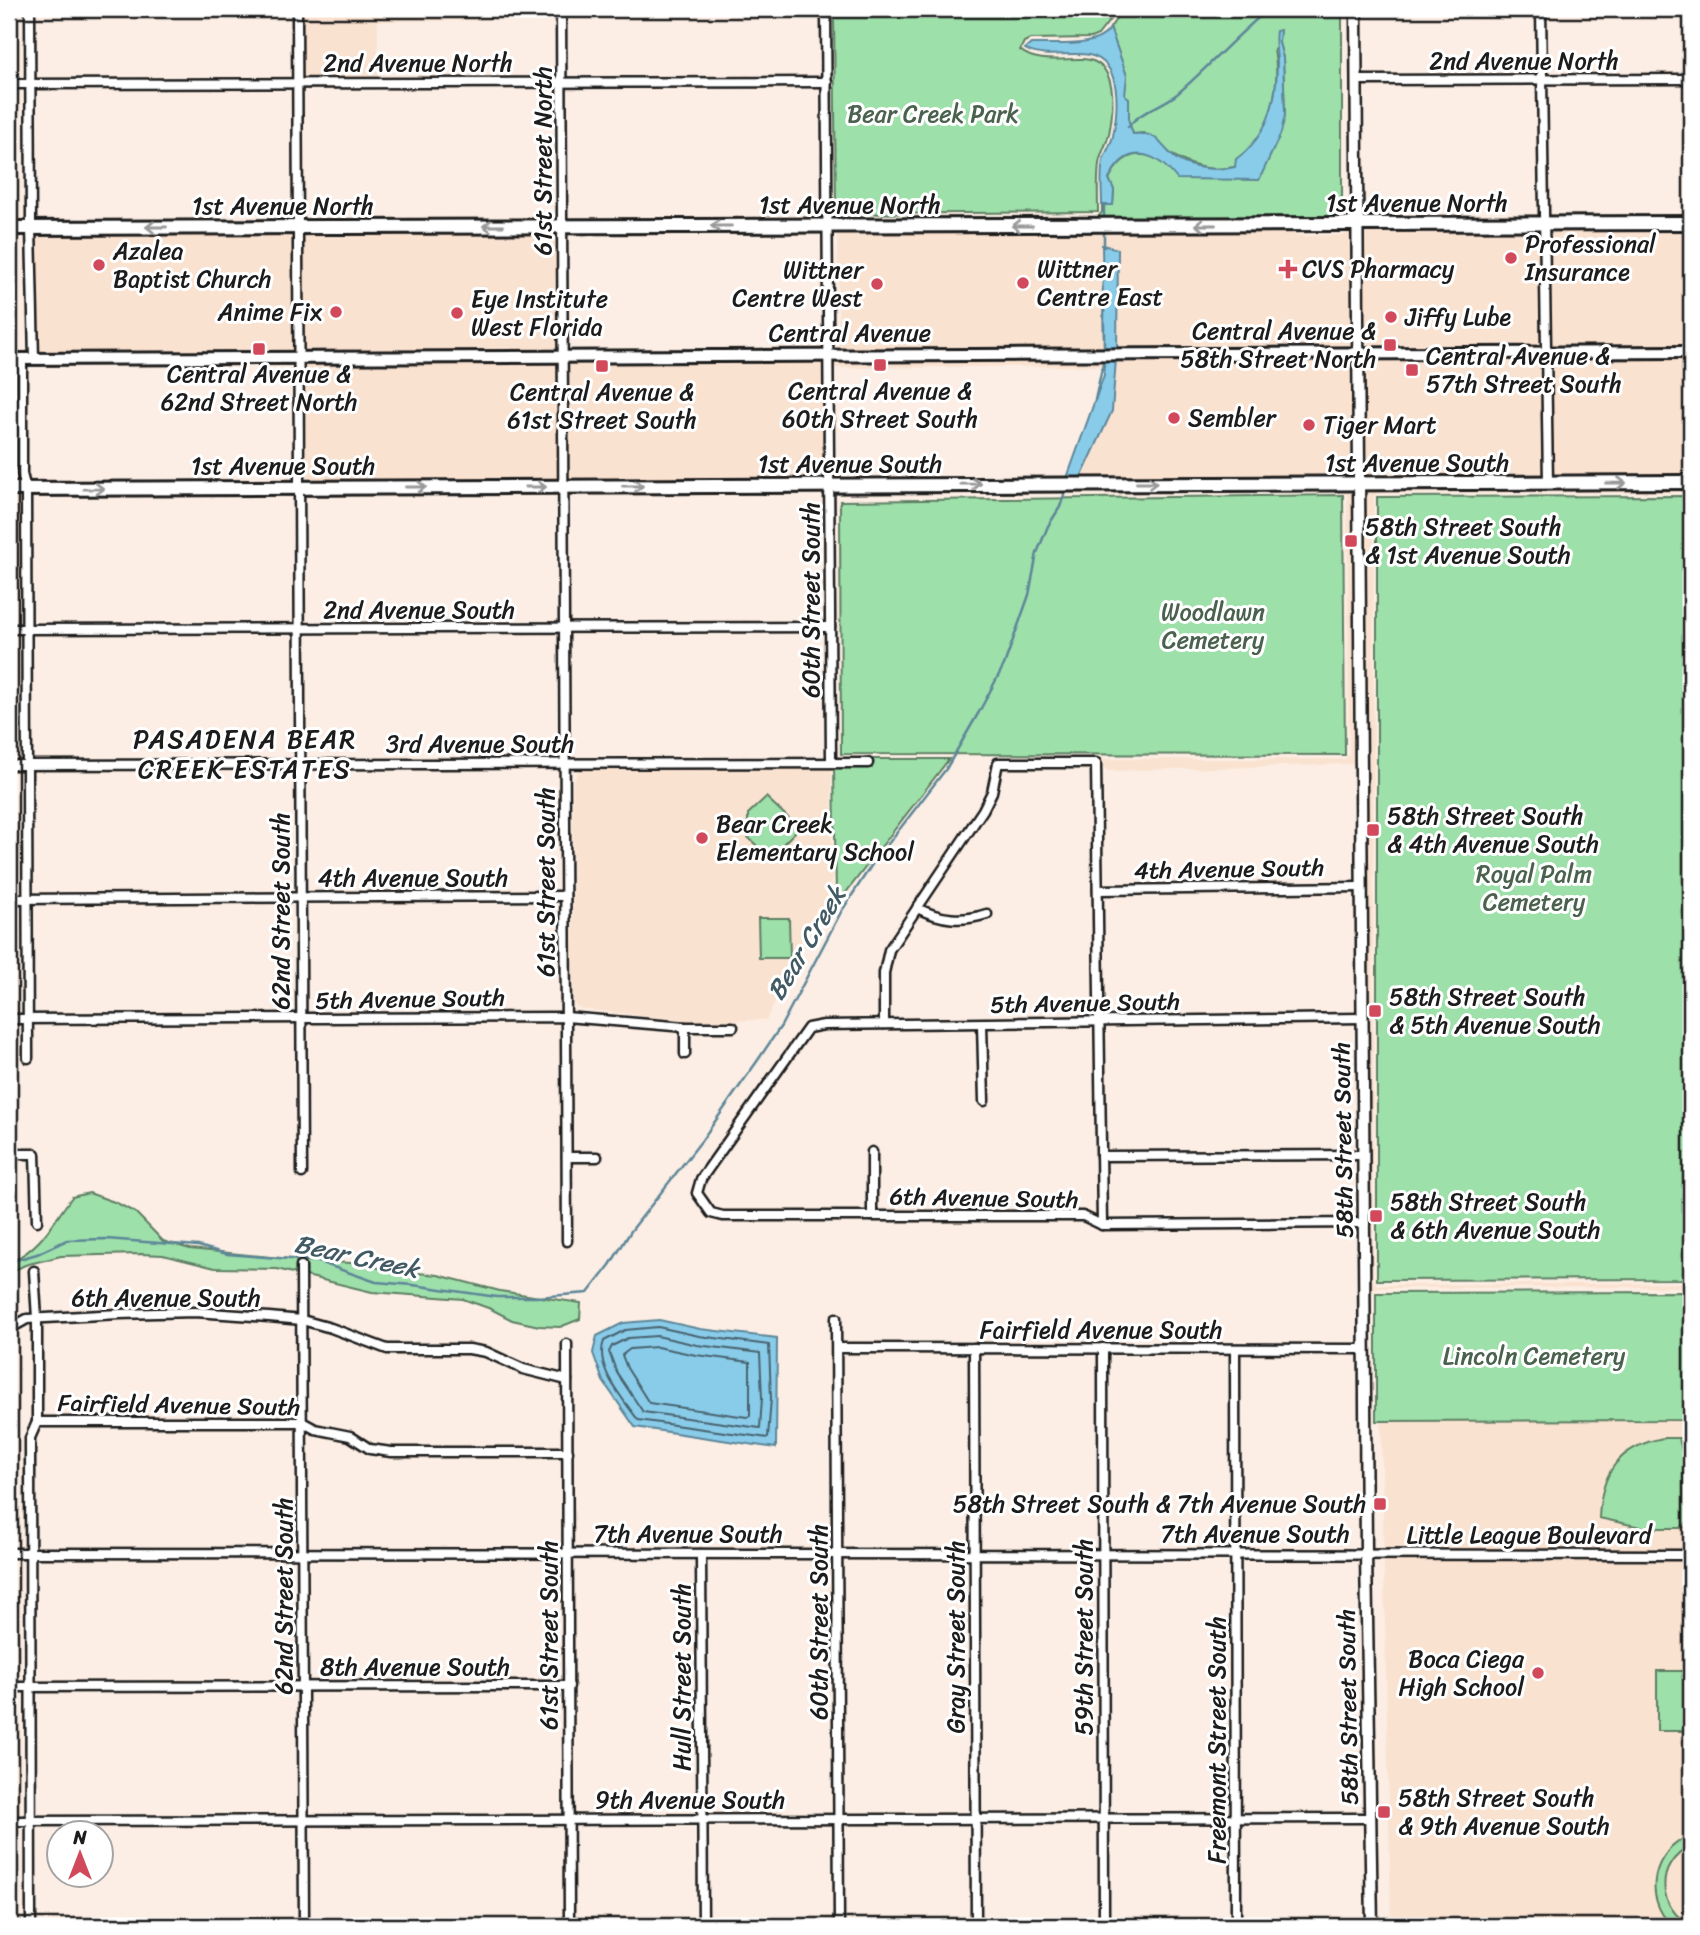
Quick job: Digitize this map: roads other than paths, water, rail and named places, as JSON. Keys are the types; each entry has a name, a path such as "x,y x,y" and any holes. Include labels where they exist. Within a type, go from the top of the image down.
{"main road":[{"name":"1st Avenue North","path":"9,228 1691,223"},
{"name":"Central Avenue","path":"9,359 1691,352"},
{"name":"1st Avenue South","path":"9,489 1691,482"}],"street":[{"path":"28,1058 26,489 22,474 31,228 30,9"},
{"name":"62nd Street South","path":"297,9 302,1173"},
{"name":"61st Street North","path":"561,9 563,355"},
{"name":"60th Street South","path":"826,9 831,762"},
{"name":"58th Street South","path":"1356,9 1366,1554 1372,1926"},
{"path":"1541,9 1548,483"},
{"name":"2nd Avenue North","path":"1357,80 1691,79"},
{"name":"2nd Avenue North","path":"9,84 827,82"},
{"name":"61st Street South","path":"563,355 567,1241"},
{"name":"2nd Avenue South","path":"9,629 830,627"},
{"name":"3rd Avenue South","path":"9,765 868,763"},
{"path":"884,1024 884,973 889,950 983,810 992,792 998,763 1096,763 1101,1225"},
{"name":"4th Avenue South","path":"1098,890 1361,887"},
{"name":"4th Avenue South","path":"9,899 565,896"},
{"path":"917,908 947,919 971,919 987,914"},
{"name":"5th Avenue South","path":"9,1019 566,1017 685,1027 733,1027"},
{"name":"5th Avenue South","path":"697,1193 701,1179 808,1028 824,1025 1098,1020 1363,1018"},
{"path":"982,1024 984,1101"},
{"path":"685,1027 685,1054"},
{"path":"872,1152 872,1216"},
{"path":"9,1154 35,1154 37,1221"},
{"path":"1101,1156 1364,1155"},
{"path":"567,1157 597,1157"},
{"name":"6th Avenue South","path":"697,1193 711,1213 723,1216 1083,1216 1101,1225 1364,1223"},
{"name":"62nd Street South","path":"301,1266 304,1926"},
{"path":"32,1926 30,1438 37,1422 34,1271"},
{"name":"6th Avenue South","path":"9,1329 27,1319 37,1318 195,1312 302,1320 349,1333 387,1349 470,1349 486,1352 523,1369 567,1380"},
{"name":"60th Street South","path":"836,1318 839,1926"},
{"name":"61st Street South","path":"567,1344 569,1926"},
{"name":"Fairfield Avenue South","path":"837,1348 1365,1349"},
{"name":"Gray Street South","path":"974,1348 976,1926"},
{"name":"59th Street South","path":"1102,1348 1104,1926"},
{"name":"Freemont Street South","path":"1235,1350 1236,1926"},
{"name":"Fairfield Avenue South","path":"37,1422 302,1422 315,1429 350,1436 370,1449 391,1452 568,1452"},
{"name":"7th Avenue South","path":"9,1553 1366,1554"},
{"name":"Little League Boulevard","path":"1366,1554 1691,1555"},
{"name":"Hull Street South","path":"701,1555 703,1926"},
{"name":"8th Avenue South","path":"9,1687 569,1685"},
{"name":"9th Avenue South","path":"9,1821 1371,1818"}],"water":[{"path":"1110,28 1127,76 1125,95 1129,98 1129,122 1133,134 1153,137 1181,162 1212,169 1235,167 1236,159 1256,140 1263,129 1275,91 1275,35 1276,31 1280,30 1285,115 1281,133 1259,180 1177,179 1151,157 1133,155 1116,167 1109,179 1114,190 1113,205 1102,205 1102,166 1113,136 1116,113 1113,77 1100,59 1089,55 1048,55 1025,49 1031,44 1086,42 1104,35"},
{"path":"1102,245 1118,249 1117,349 1104,349"},
{"path":"1104,359 1116,359 1112,411 1081,478 1067,478 1104,375"},
{"path":"659,1320 700,1329 777,1338 776,1448 635,1427 603,1381 593,1353 597,1336 623,1323"}],"waterway":[{"name":"Bear Creek","path":"1128,127 1139,116 1177,94 1269,9"},
{"name":"Bear Creek","path":"1104,205 1104,219"},
{"name":"Bear Creek","path":"1104,229 1104,247"},
{"name":"Bear Creek","path":"1104,310 1104,352"},
{"name":"Bear Creek","path":"1095,400 1104,359"},
{"name":"Bear Creek","path":"9,1262 37,1254 67,1240 106,1239 198,1246 227,1254 316,1261 376,1282 497,1297 588,1293 758,1060 781,1026 841,912 871,866 946,769 1004,665 1029,595 1037,553 1066,489"}],"place":[{"name":"Professional Insurance","path":"1511,258"},
{"name":"Azalea Baptist Church","path":"99,265"},
{"name":"CVS Pharmacy","path":"1288,269"},
{"name":"Wittner Centre East","path":"1023,283"},
{"name":"Wittner Centre West","path":"877,284"},
{"name":"Anime Fix","path":"336,312"},
{"name":"Eye Institute West Florida","path":"457,313"},
{"name":"Jiffy Lube","path":"1391,317"},
{"name":"Central Avenue & 58th Street North","path":"1390,345"},
{"name":"Central Avenue & 62nd Street North","path":"259,349"},
{"name":"Central Avenue & 60th Street South","path":"880,365"},
{"name":"Central Avenue & 61st Street South","path":"602,366"},
{"name":"Central Avenue & 57th Street South","path":"1412,370"},
{"name":"Sembler","path":"1174,418"},
{"name":"Tiger Mart","path":"1309,425"},
{"name":"58th Street South & 1st Avenue South","path":"1351,541"},
{"name":"58th Street South & 4th Avenue South","path":"1373,830"},
{"name":"Bear Creek Elementary School","path":"702,838"},
{"name":"58th Street South & 5th Avenue South","path":"1375,1011"},
{"name":"58th Street South & 6th Avenue South","path":"1376,1216"},
{"name":"58th Street South & 7th Avenue South","path":"1380,1504"},
{"name":"Boca Ciega High School","path":"1538,1673"},
{"name":"58th Street South & 9th Avenue South","path":"1384,1812"}],"district":[{"name":"PASADENA BEAR CREEK ESTATES","path":"245,754"}],"park label":[{"name":"Bear Creek Park","path":"933,114"},
{"name":"Woodlawn Cemetery","path":"1213,626"},
{"name":"Royal Palm Cemetery","path":"1534,888"},
{"name":"Lincoln Cemetery","path":"1534,1356"}]}
